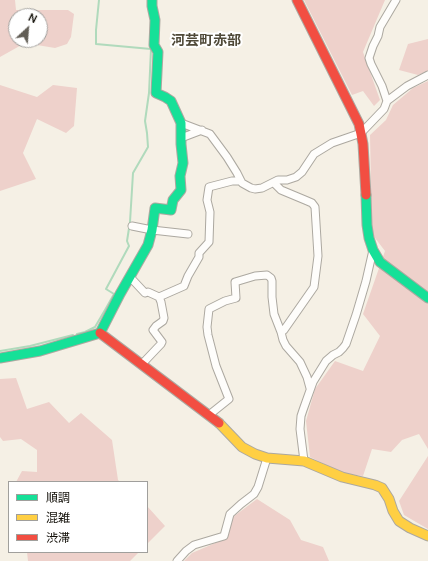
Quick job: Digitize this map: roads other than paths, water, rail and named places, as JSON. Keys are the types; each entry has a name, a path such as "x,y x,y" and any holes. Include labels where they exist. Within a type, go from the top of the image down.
{"street":[{"path":"0,358 40,351 100,333 108,315 148,245 155,208 171,210 173,200 181,190 180,176 183,163 181,123 171,101 156,92 158,52 154,46 155,20 152,0"},
{"path":"296,0 359,124 361,133 367,225 373,250 380,262 428,298"},
{"path":"387,101 369,58 380,27 396,0"},
{"path":"181,123 210,134 237,173 242,183 255,189 262,188 278,180 287,180 296,177 302,172 314,154 332,143 361,133 384,109 387,101 407,86 428,75"},
{"path":"181,138 202,130"},
{"path":"159,297 184,286 199,257 199,254 209,242 210,212 207,200 209,187 232,181 241,181"},
{"path":"274,183 284,192 312,203 315,207 318,256 314,287 284,330 281,332"},
{"path":"132,226 188,234"},
{"path":"304,461 300,429 301,416 310,388 326,362 333,355 339,352 346,344 366,281 373,250"},
{"path":"210,415 229,399 216,366 208,336 207,327 209,309 225,301 236,298 235,282 255,276 267,275 271,278 274,314 283,340 286,346 300,362 310,388"},
{"path":"130,277 145,293 148,292 159,297 164,318 163,321 153,330 162,342 142,364"},
{"path":"100,333 210,415 242,447 248,451 267,458 304,461 342,477 375,484 382,488 387,495 393,511 400,521 410,528 428,536"},
{"path":"177,561 194,545 224,536 230,514 254,494 258,487 267,458"}],"waterway":[{"path":"77,334 95,327 114,294 106,289 129,246 127,241 130,222 133,173 148,147 145,121 149,93 151,49 96,44 99,0"},
{"path":"0,351 30,346 73,335"}],"district":[{"name":"河芸町赤部","path":"206,41"}]}
